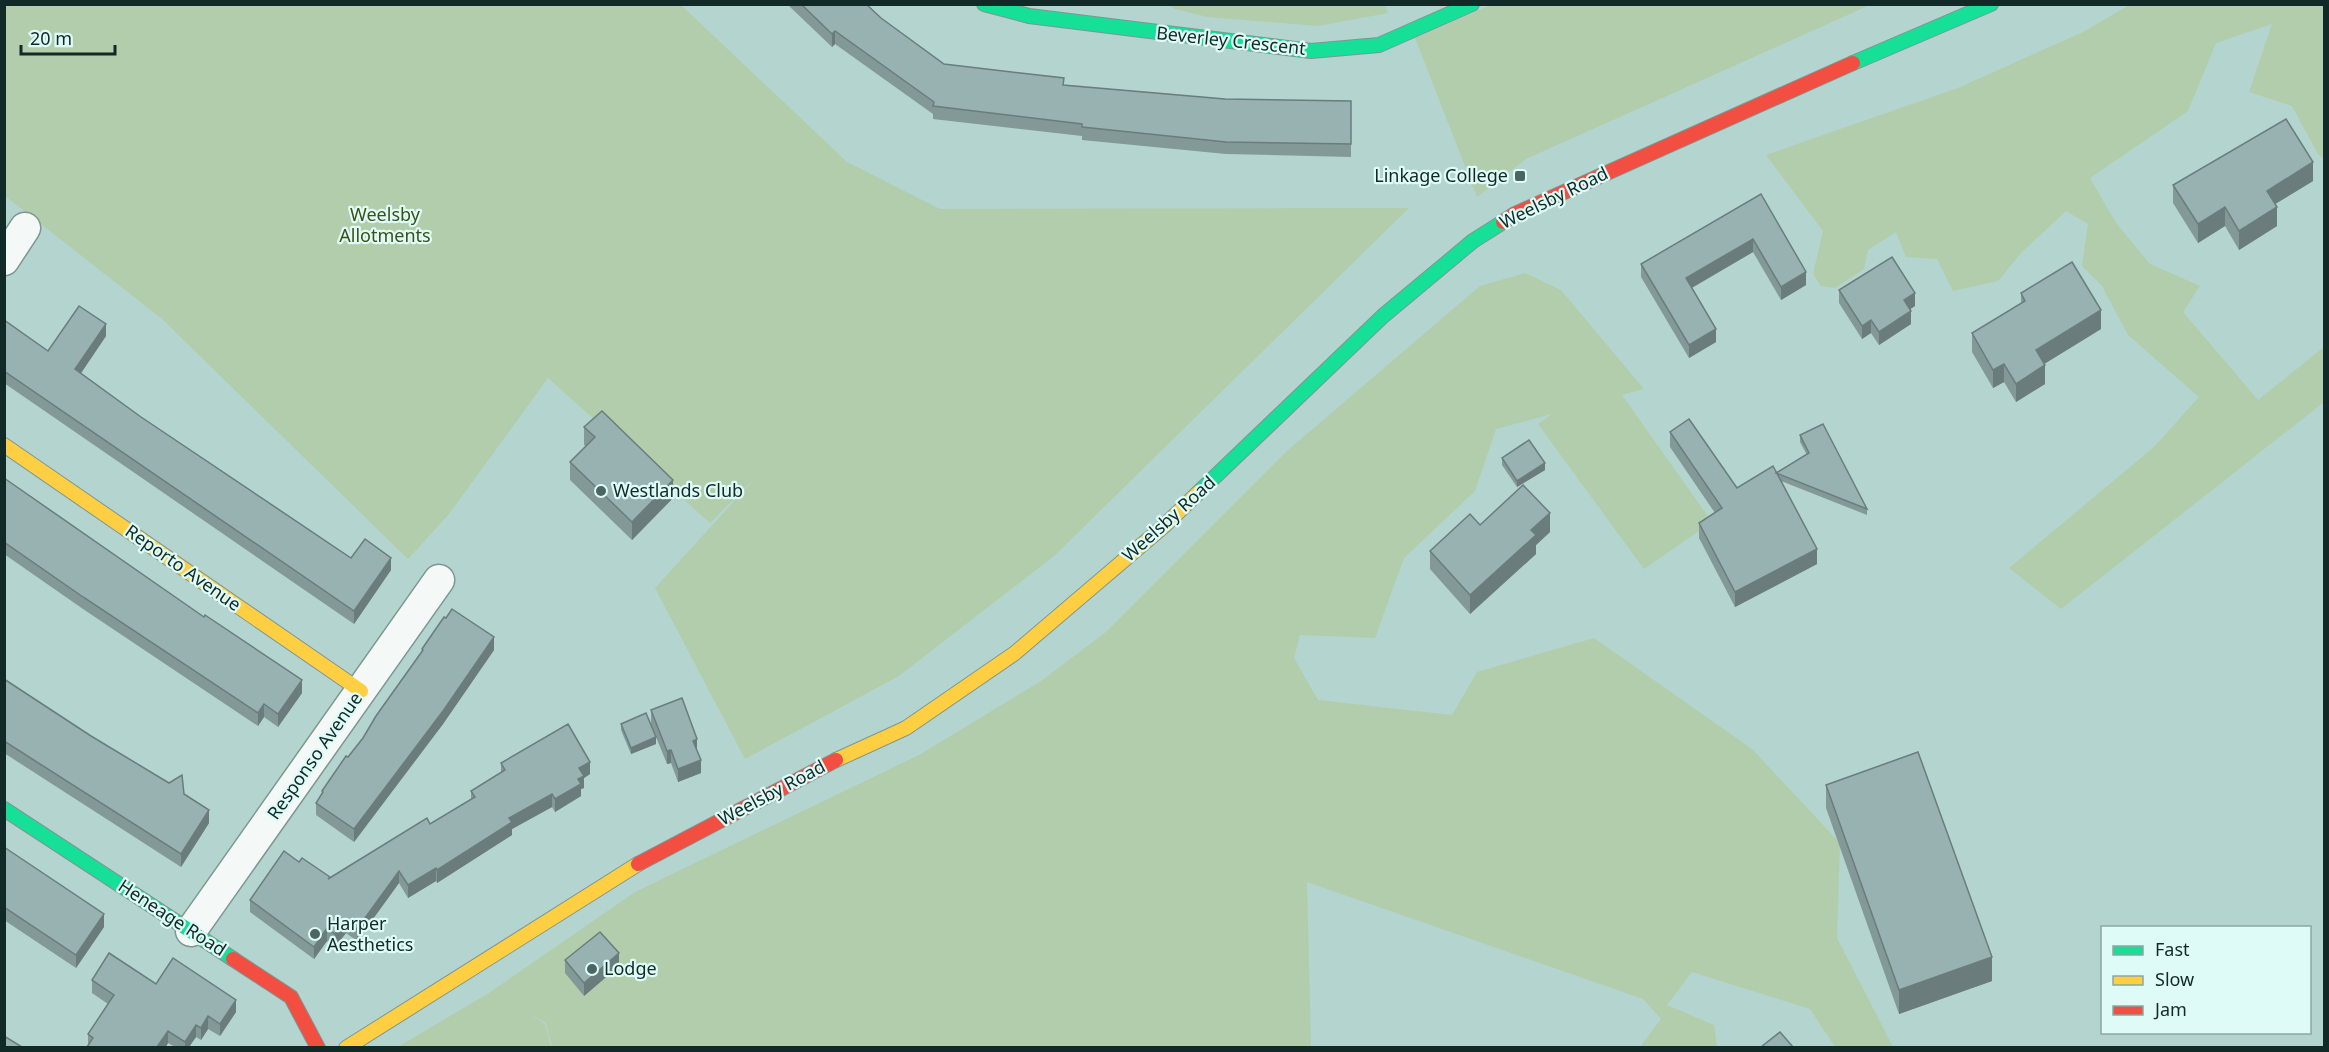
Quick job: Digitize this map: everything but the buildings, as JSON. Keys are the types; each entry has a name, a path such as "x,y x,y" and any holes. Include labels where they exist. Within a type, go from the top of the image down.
{"main road":[{"name":"Beverley Crescent","path":"984,4 1029,16 1311,51 1379,45 1472,4"},
{"name":"Weelsby Road","path":"346,1047 620,873 817,769 906,728 1015,653 1164,526 1383,316 1473,241 1515,214 1780,94 1991,4"},
{"name":"Reporto Avenue","path":"4,445 361,692"},
{"name":"Heneage Road","path":"4,809 291,997 318,1047"}],"street":[{"path":"4,260 25,228"},
{"name":"Responso Avenue","path":"191,931 439,580"}],"green space":[{"path":"2131,4 2324,5 2324,159 2318,154 2292,106 2249,92 2272,24 2216,43 2188,111 2090,178 2116,223 2150,264 2200,286 2183,312 2258,400 2324,347 2324,402 2061,609 2009,568 2154,447 2199,397 2128,335 2102,286 2082,266 2088,224 2066,211 2021,253 1998,281 1953,291 1937,259 1906,257 1896,232 1868,250 1864,269 1835,288 1821,286 1813,274 1823,231 1766,155 1958,88 2083,32"},
{"name":"Weelsby Allotments","path":"4,5 681,5 847,162 940,209 1409,208 1054,556 899,676 745,759 655,588 758,475 710,523 548,378 449,514 408,559 161,318 5,196"},
{"path":"1169,5 1385,5 1388,13 1318,26 1207,17 1175,9"},
{"path":"1491,5 1870,5 1526,159 1477,197 1415,38"},
{"path":"1525,273 1561,290 1644,389 1622,395 1712,522 1644,569 1538,424 1552,414 1496,429 1475,491 1404,558 1375,638 1300,635 1294,658 1318,700 1452,715 1477,672 1594,638 1752,749 1840,843 1837,938 1893,1047 1835,1047 1810,1009 1692,972 1667,1005 1714,1025 1717,1047 1640,1047 1661,1019 1643,999 1307,882 1311,1047 552,1048 546,1023 528,1013 545,1024 551,1047 396,1048 489,993 635,892 919,755 1041,681 1106,632 1288,450 1480,286"}],"traffic: fast":[{"path":"984,4 1029,16 1311,51 1379,45 1472,4"},
{"path":"1853,63 1991,4"},
{"path":"1199,492 1383,316 1473,241 1503,222"},
{"path":"4,809 233,959"}],"traffic: slow":[{"path":"4,445 361,691"},
{"path":"836,760 906,728 1015,653 1164,526 1199,492"},
{"path":"346,1048 638,864"}],"traffic: jam":[{"path":"1503,222 1515,214 1853,63"},
{"path":"638,864 836,760"},
{"path":"233,959 291,997 318,1048"}],"place":[{"name":"Linkage College","path":"1520,176"},
{"name":"Westlands Club","path":"601,491"},
{"name":"Harper Aesthetics","path":"315,934"},
{"name":"Lodge","path":"592,969"}]}
